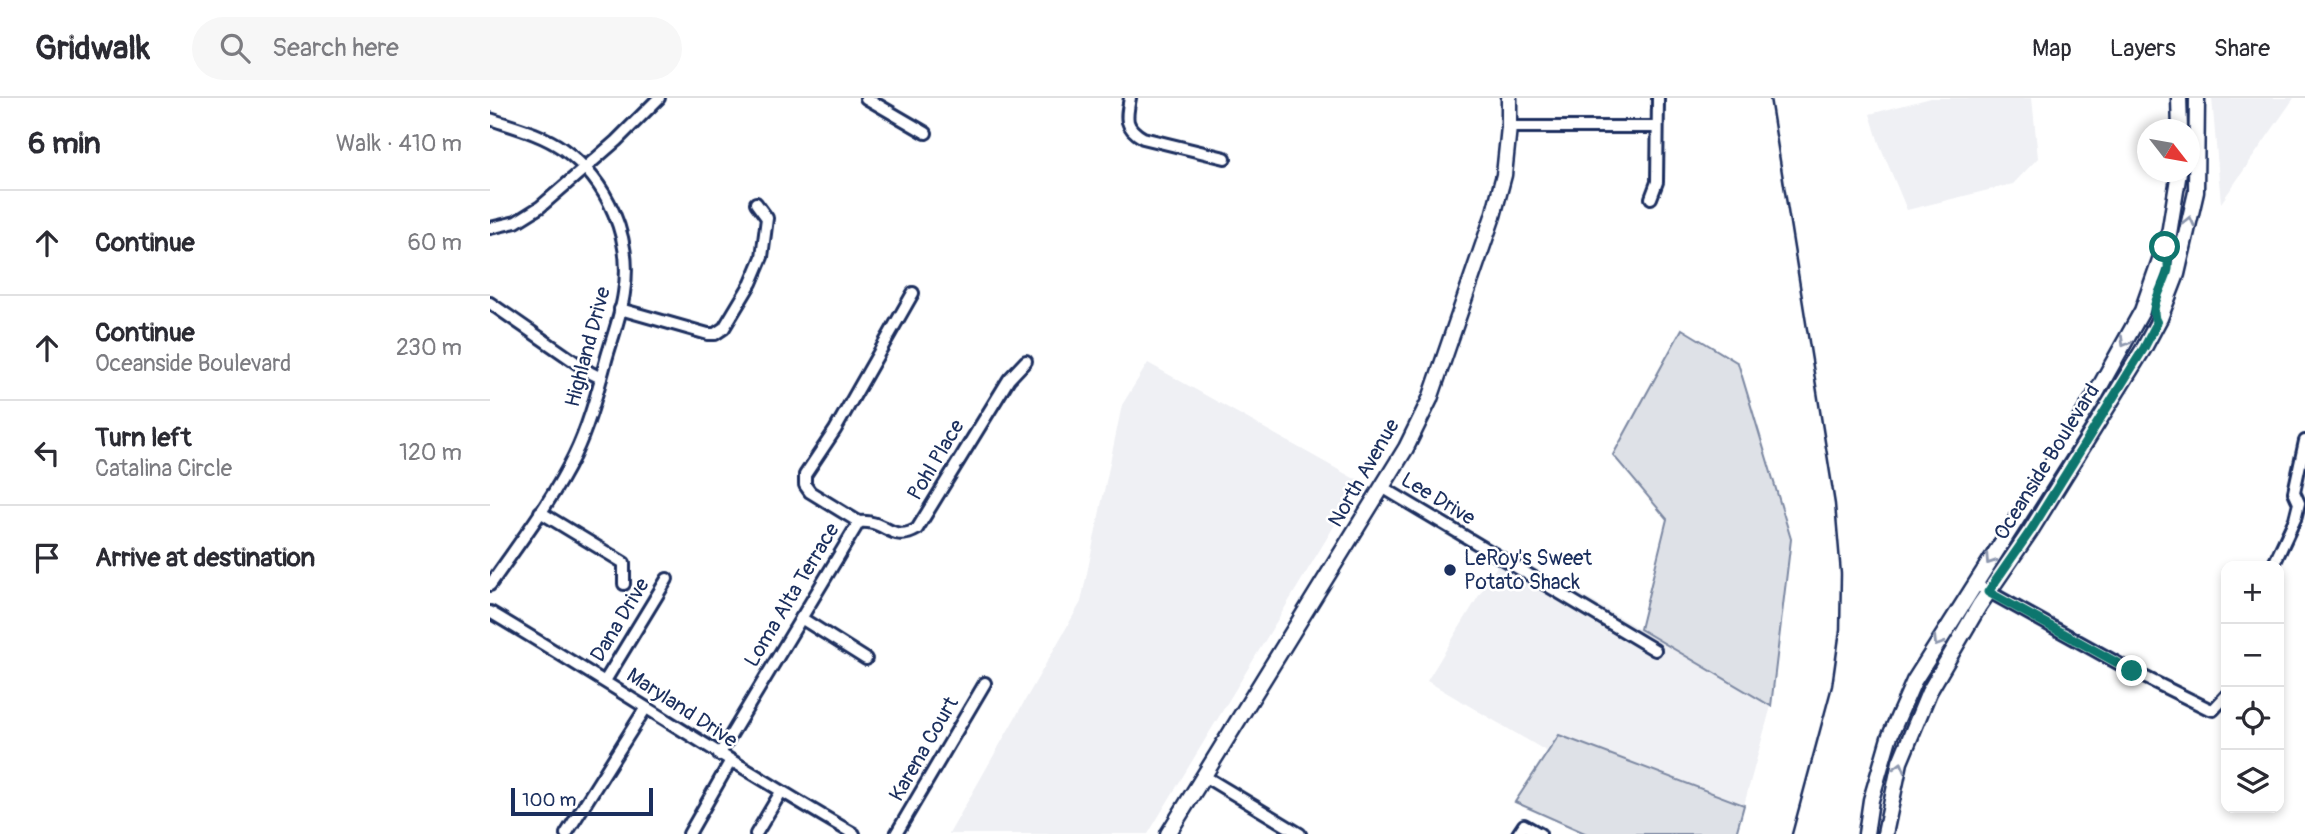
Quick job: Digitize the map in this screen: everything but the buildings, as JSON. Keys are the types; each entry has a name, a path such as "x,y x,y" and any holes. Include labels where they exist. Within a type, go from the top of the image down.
{"main road":[{"name":"North Avenue","path":"1168,834 1406,448 1430,399 1493,216 1504,175 1509,98"},
{"path":"2179,98 2180,119"},
{"name":"Oceanside Boulevard","path":"1885,834 1900,762 1929,692 1988,592 2031,530 2157,323 2177,274 2196,192 2197,98"},
{"name":"Oceanside Boulevard","path":"1866,834 1871,800 1894,727 1914,681 2094,397 2143,311 2169,234 2177,182"},
{"path":"2157,323 2154,314 2156,302 2169,267 2165,247"}],"street":[{"path":"490,228 516,222 540,207 659,98"},
{"path":"866,98 926,133"},
{"path":"1130,98 1128,122 1132,131 1143,138 1225,158"},
{"path":"1651,198 1657,182 1658,98"},
{"name":"Highland Drive","path":"490,119 542,137 562,148 585,168 599,184 615,215 626,257 624,294 593,410 575,455 490,585"},
{"path":"1509,127 1657,127"},
{"path":"620,309 708,334 715,334 724,328 751,283 762,257 767,218 756,202"},
{"name":"Loma Alta Terrace","path":"719,755 859,522 810,492 805,485 805,475 835,430 913,293"},
{"path":"490,303 601,378"},
{"name":"Pohl Place","path":"859,522 872,520 892,533 908,534 917,529 1009,379 1026,361"},
{"path":"2275,561 2295,519 2299,503 2294,492 2305,441"},
{"name":"Lee Drive","path":"1382,487 1655,650"},
{"path":"540,512 624,563 624,584"},
{"name":"Dana Drive","path":"605,681 667,579"},
{"path":"1975,584 2207,708 2213,710 2221,703"},
{"name":"Maryland Drive","path":"490,612 605,681 730,762 855,834"},
{"path":"801,618 866,659"},
{"name":"Karena Court","path":"896,834 985,683"},
{"path":"566,834 645,709"},
{"path":"689,834 730,762"},
{"path":"1204,776 1300,834"},
{"path":"756,834 781,792"},
{"path":"1518,834 1524,825 1540,834"}],"shaded area":[{"path":"1931,98 2032,98 2038,158 2013,184 1907,210 1870,114"},
{"path":"2212,98 2294,98 2221,203"},
{"path":"1682,329 1738,363 1791,539 1771,706 1640,629 1667,519 1613,455"},
{"path":"1148,363 1353,478 1362,480 1148,834 949,834 1081,602 1122,405"},
{"path":"1506,551 1771,706 1744,805 1559,735 1546,751 1427,681"},
{"path":"1559,735 1744,805 1736,834 1587,834 1515,802"}],"railway":[{"path":"1770,98 1835,504 1841,574 1840,630 1832,686 1792,834"}],"place":[{"name":"LeRoy's Sweet Potato Shack","path":"1450,570"}],"route":[{"path":"2132,671 1988,592 2031,530 2157,323 2154,314 2156,302 2169,267 2165,247"}]}
